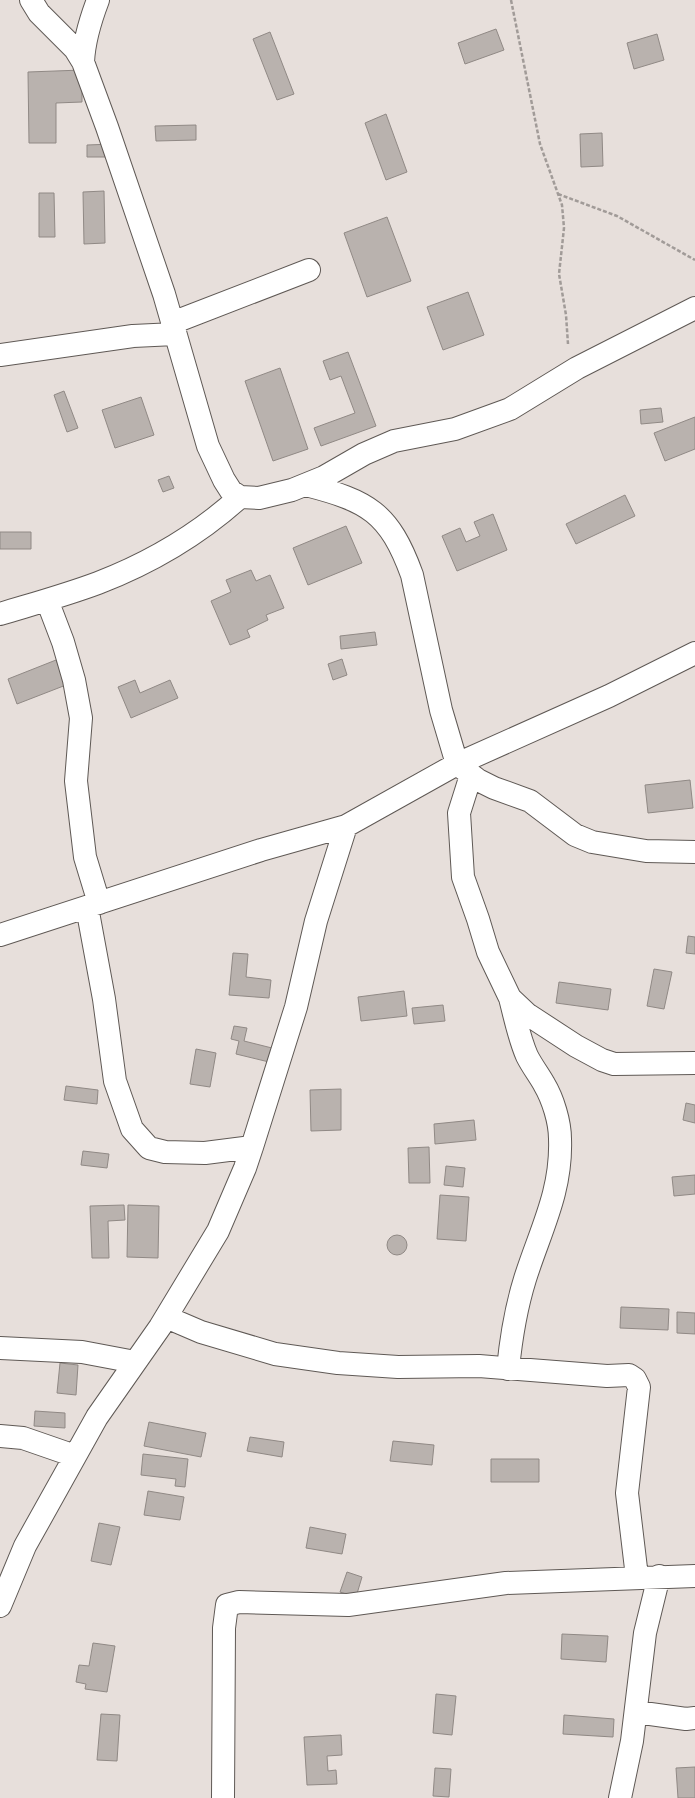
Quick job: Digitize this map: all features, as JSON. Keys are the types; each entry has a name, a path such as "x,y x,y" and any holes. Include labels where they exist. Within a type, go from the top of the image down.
{"street":[{"path":"31,0 39,13 75,49 82,62 107,127 164,294 208,446 224,480 231,491 240,497 259,498 306,485 324,477 380,446 394,441 455,429 510,408 577,368 695,308"},
{"path":"82,62 84,43 90,20 98,0"},
{"path":"0,355 174,329 308,270"},
{"path":"306,485 346,496 366,505 385,522 398,542 412,574 441,710 464,770 459,813 463,877 488,952 510,998 527,1056 545,1086 555,1113 560,1138 559,1178 552,1206 525,1279 512,1330 508,1368"},
{"path":"0,614 98,583 145,562 188,537 220,514 240,497"},
{"path":"47,600 67,657 81,718 76,781 85,857 93,905 115,1081 132,1129 149,1148 165,1152 205,1153 252,1147"},
{"path":"0,936 261,850 346,826 464,770 695,653"},
{"path":"464,770 494,788 530,801 575,835 592,842 646,851 695,852"},
{"path":"0,1606 25,1546 96,1417 166,1316 218,1232 245,1168 252,1147 296,1007 316,921 346,826"},
{"path":"510,998 527,1014 576,1046 602,1060 614,1064 695,1063"},
{"path":"166,1316 201,1332 275,1354 338,1363 398,1367 479,1366 607,1376 629,1375 635,1379 639,1387 627,1493 637,1577"},
{"path":"0,1348 82,1352 135,1362"},
{"path":"0,1436 23,1438 75,1456"},
{"path":"620,1798 632,1741 645,1633 659,1576"},
{"path":"223,1798 224,1628 227,1605 239,1602 348,1605 506,1583 659,1576 695,1576"},
{"path":"636,1712 686,1719 695,1718"}],"path":[{"path":"511,0 536,128 562,205 564,228 559,274 568,338 567,351 562,365 550,384"},
{"path":"558,194 617,216 695,260"}],"building":[{"path":"496,29 504,50 465,64 458,43"},
{"path":"270,32 294,94 277,100 253,39"},
{"path":"657,34 664,60 634,69 627,43"},
{"path":"82,70 82,102 56,103 56,143 29,143 28,72"},
{"path":"386,114 407,172 386,180 365,123"},
{"path":"196,125 196,140 156,141 155,126"},
{"path":"602,133 603,166 581,167 580,134"},
{"path":"113,144 113,157 87,157 87,145"},
{"path":"104,191 105,243 84,244 83,192"},
{"path":"39,193 54,193 55,237 39,237"},
{"path":"387,217 411,281 367,297 344,233"},
{"path":"468,292 484,335 443,350 427,307"},
{"path":"348,352 376,426 321,446 314,428 355,413 341,376 330,380 323,361"},
{"path":"280,368 308,449 273,461 245,381"},
{"path":"64,391 78,428 67,432 54,395"},
{"path":"141,397 154,435 115,448 102,410"},
{"path":"661,408 663,422 641,424 640,410"},
{"path":"695,417 695,449 665,461 654,433"},
{"path":"169,476 174,488 163,492 158,480"},
{"path":"625,495 635,516 576,544 566,524"},
{"path":"493,514 507,550 457,571 442,536 460,528 466,542 480,536 474,522"},
{"path":"346,526 362,563 308,585 293,548"},
{"path":"0,532 31,532 31,549 0,549"},
{"path":"251,570 256,581 270,575 284,608 266,615 268,620 247,630 250,637 230,645 211,601 231,592 226,580"},
{"path":"375,632 377,645 341,649 340,636"},
{"path":"342,659 347,675 333,680 328,664"},
{"path":"56,660 66,685 17,704 8,679"},
{"path":"135,680 140,693 170,680 178,698 131,718 118,687"},
{"path":"690,780 693,808 648,813 645,785"},
{"path":"688,936 695,937 695,954 686,953"},
{"path":"233,953 248,954 246,977 271,980 269,998 229,995"},
{"path":"654,969 672,972 664,1009 647,1006"},
{"path":"559,982 611,989 608,1010 556,1003"},
{"path":"404,991 407,1016 361,1021 358,997"},
{"path":"443,1005 445,1021 414,1024 412,1008"},
{"path":"234,1026 247,1028 244,1041 272,1048 269,1062 236,1054 239,1041 231,1039"},
{"path":"196,1049 216,1053 210,1087 190,1084"},
{"path":"66,1086 98,1090 97,1104 64,1100"},
{"path":"341,1089 341,1130 311,1131 310,1090"},
{"path":"686,1103 695,1105 695,1123 683,1120"},
{"path":"474,1120 476,1140 435,1144 434,1124"},
{"path":"429,1147 430,1183 409,1183 408,1148"},
{"path":"83,1151 109,1154 107,1168 81,1165"},
{"path":"446,1166 465,1168 463,1187 444,1185"},
{"path":"695,1175 695,1194 674,1196 672,1177"},
{"path":"440,1195 469,1197 466,1241 437,1239"},
{"path":"124,1205 125,1220 108,1221 109,1258 92,1258 90,1206"},
{"path":"128,1205 159,1206 158,1258 127,1257"},
{"path":"397,1235 404,1238 407,1245 404,1252 397,1255 390,1252 387,1245 390,1238"},
{"path":"621,1307 669,1309 668,1330 620,1328"},
{"path":"677,1312 695,1313 695,1334 677,1333"},
{"path":"60,1363 78,1365 76,1395 57,1393"},
{"path":"35,1411 65,1413 65,1428 34,1426"},
{"path":"149,1422 206,1433 201,1457 144,1446"},
{"path":"250,1437 284,1442 282,1457 247,1451"},
{"path":"393,1441 434,1445 432,1465 390,1461"},
{"path":"143,1454 188,1459 185,1487 175,1486 176,1479 141,1475"},
{"path":"491,1459 539,1459 539,1482 491,1482"},
{"path":"148,1491 184,1497 180,1520 144,1515"},
{"path":"99,1523 120,1527 111,1565 91,1561"},
{"path":"310,1527 346,1534 342,1554 306,1548"},
{"path":"347,1572 362,1577 356,1597 340,1592"},
{"path":"562,1634 608,1636 606,1662 561,1659"},
{"path":"93,1643 115,1646 107,1692 85,1689 86,1684 76,1682 79,1665 89,1666"},
{"path":"436,1694 456,1696 452,1735 433,1733"},
{"path":"101,1714 120,1715 117,1761 97,1760"},
{"path":"564,1715 614,1719 613,1737 563,1734"},
{"path":"341,1735 342,1755 327,1756 328,1771 336,1770 337,1784 307,1785 304,1737"},
{"path":"695,1767 695,1798 678,1798 676,1768"},
{"path":"435,1768 451,1769 449,1797 433,1796"}]}
